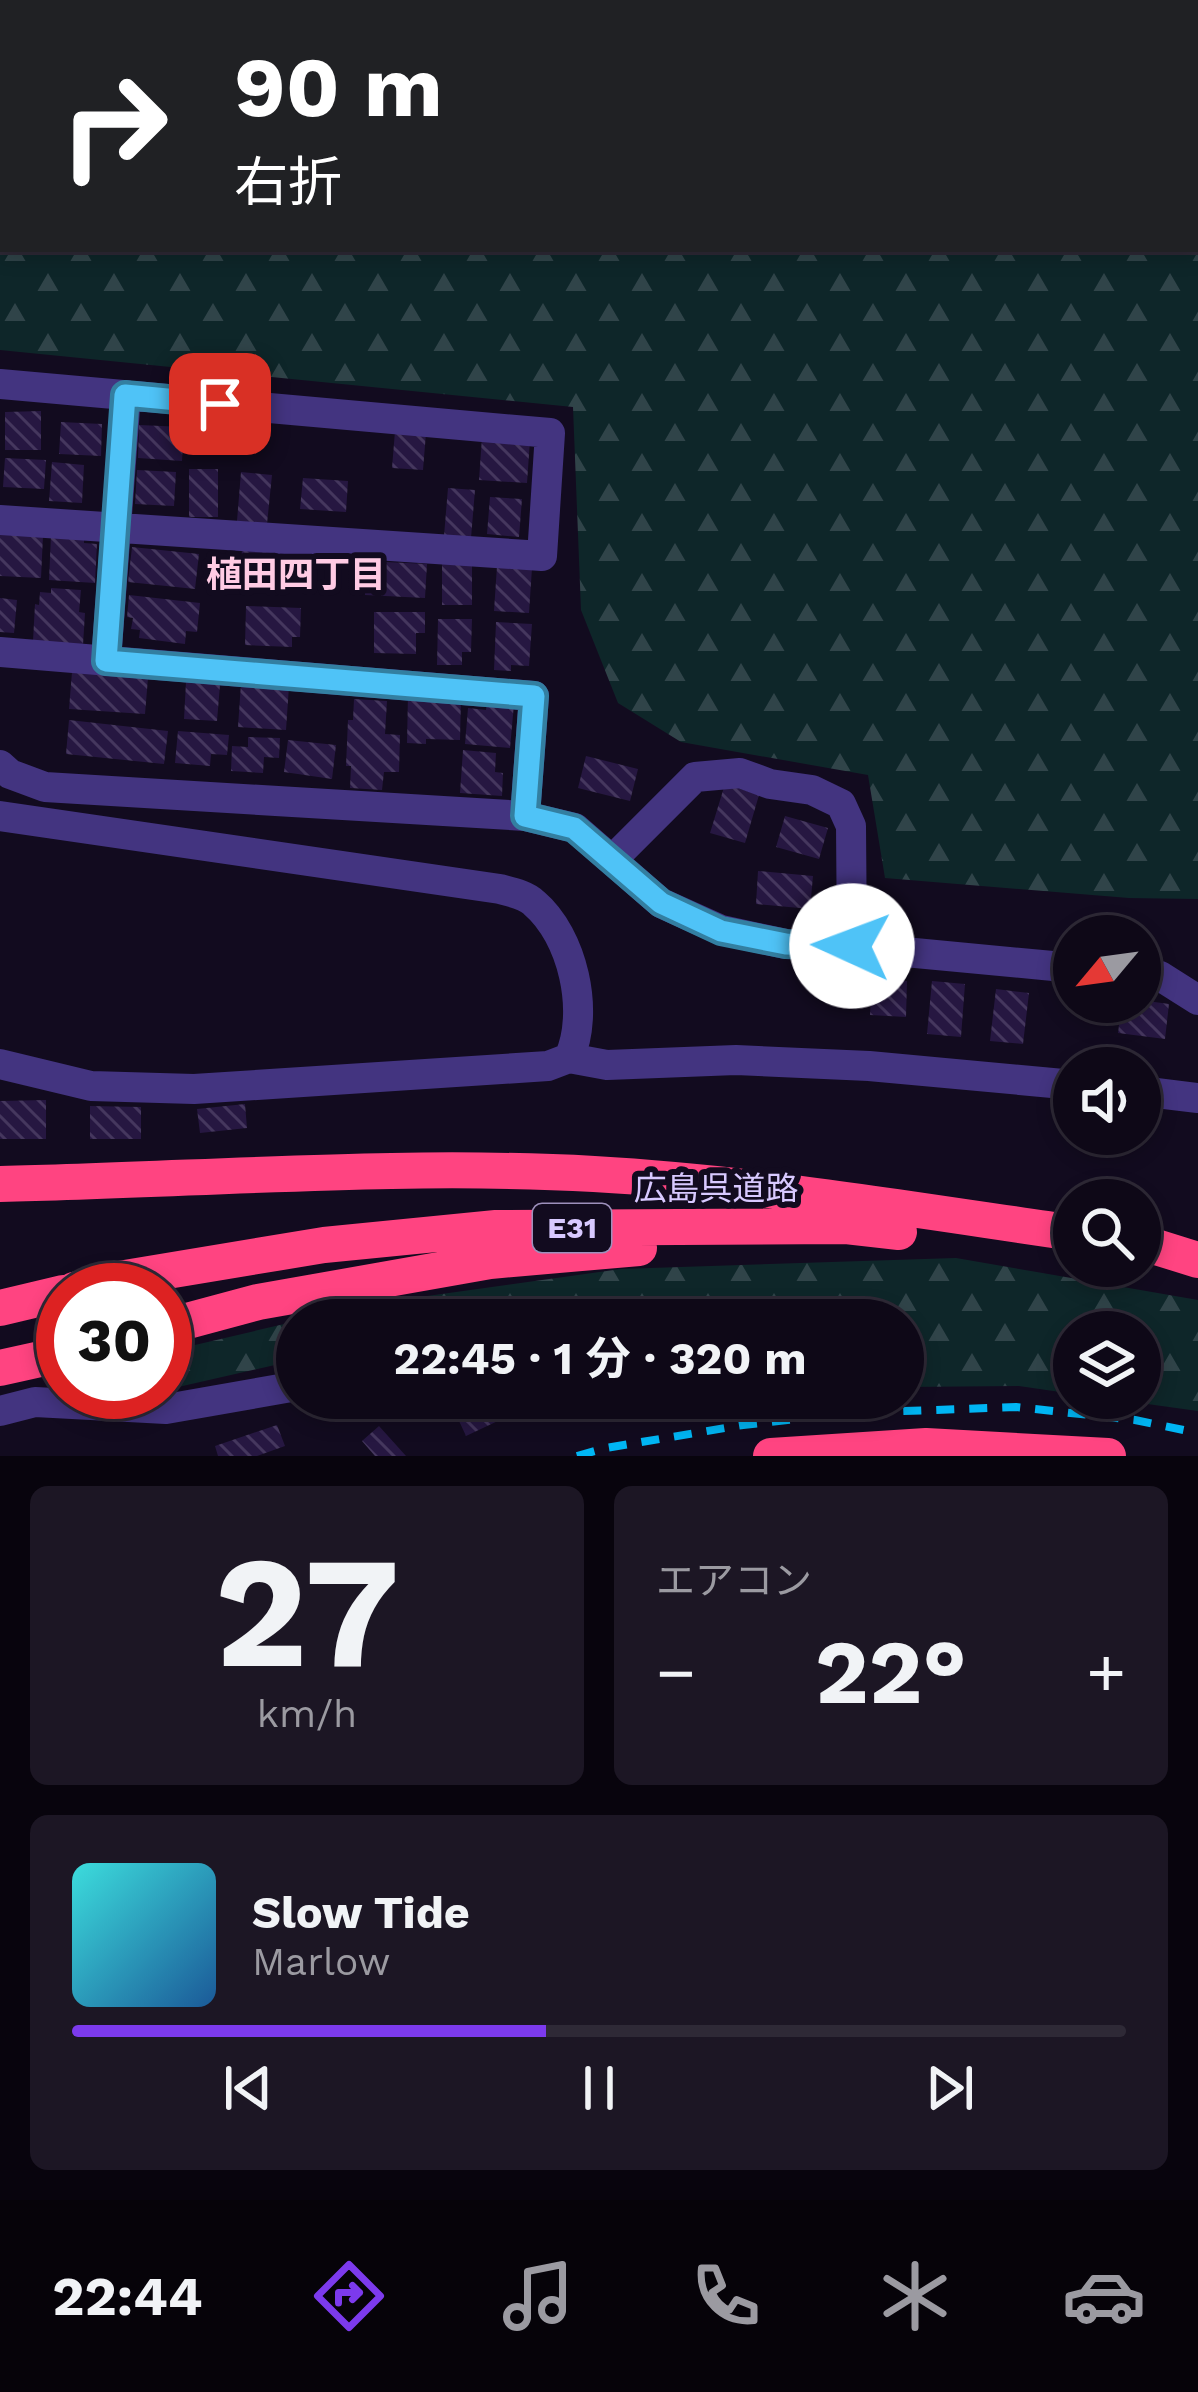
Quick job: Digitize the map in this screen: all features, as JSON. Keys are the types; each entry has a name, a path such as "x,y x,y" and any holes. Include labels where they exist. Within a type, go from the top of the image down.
{"highway":[{"path":"0,1184 462,1171 592,1174 729,1184 1053,1230"},
{"path":"192,1320 258,1302 490,1261 846,1226"},
{"name":"広島呉道路","path":"192,1267 324,1245 496,1228 846,1226 1053,1250"},
{"path":"1161,1249 1198,1260"},
{"path":"1161,1266 1198,1273"},
{"path":"0,1308 36,1299"},
{"path":"0,1368 36,1360"},
{"path":"771,1456 926,1446 1108,1456"}],"street":[{"path":"0,384 550,434 542,556 0,520"},
{"path":"106,661 125,395"},
{"path":"0,652 534,696 525,816"},
{"path":"0,765 10,774 45,787 525,816 574,828 661,903 721,931 786,944 1053,966"},
{"path":"612,860 695,777 740,773 770,784 812,790 841,805 851,826 852,946"},
{"path":"0,816 500,889 531,899 556,927 569,951 577,1040 569,1058"},
{"path":"1161,977 1198,1000"},
{"path":"0,1064 91,1086 194,1089 548,1066 569,1058 607,1065 736,1060 869,1066 1053,1083"},
{"path":"1161,1094 1198,1098"},
{"path":"0,1411 35,1402 166,1408 276,1389"}],"green space":[{"path":"0,252 1198,252 1198,899 1129,898 885,878 868,775 681,742 618,703 581,610 573,407 0,350"},
{"path":"956,1258 1053,1275 1053,1287 1123,1287 1198,1300 1198,1411 1161,1406 1161,1311 1053,1311 1053,1391 1019,1386 924,1387 924,1299 406,1299 621,1269"},
{"path":"276,1326 276,1365 192,1384 192,1346"}],"building":[{"path":"41,411 41,450 5,450 5,412"},
{"path":"61,422 102,424 101,456 59,454"},
{"path":"139,425 184,427 182,461 138,458"},
{"path":"395,431 426,433 423,470 392,468"},
{"path":"482,437 530,440 527,483 479,480"},
{"path":"5,458 46,460 44,489 3,487"},
{"path":"52,462 84,465 82,503 49,501"},
{"path":"189,469 218,469 218,517 189,517"},
{"path":"137,470 176,472 174,506 135,504"},
{"path":"241,472 272,475 267,524 237,521"},
{"path":"303,478 348,481 346,512 300,509"},
{"path":"448,488 475,490 471,538 444,536"},
{"path":"490,497 522,499 519,537 487,534"},
{"path":"0,533 43,536 41,578 0,576"},
{"path":"51,535 97,544 95,583 49,580"},
{"path":"132,547 199,554 195,589 128,582"},
{"path":"242,548 277,550 274,591 240,589"},
{"path":"442,560 472,560 472,605 442,605"},
{"path":"366,561 427,564 425,598 365,595"},
{"path":"497,566 532,568 529,613 494,611"},
{"path":"51,588 81,590 83,645 33,641 35,604 39,605 40,592 51,593"},
{"path":"129,595 200,603 197,632 186,631 185,644 139,638 140,630 131,629 133,618 127,617"},
{"path":"0,598 17,600 14,633 0,632"},
{"path":"246,606 301,608 300,637 292,637 292,647 245,645"},
{"path":"374,612 425,612 425,633 416,633 416,654 374,653"},
{"path":"438,619 472,619 471,652 462,652 462,665 437,665"},
{"path":"496,622 532,624 529,666 494,670"},
{"path":"72,672 148,678 145,714 69,709"},
{"path":"186,682 220,685 217,721 184,719"},
{"path":"241,683 289,686 286,730 238,727"},
{"path":"408,694 461,698 460,740 407,743"},
{"path":"354,699 387,701 385,734 400,735 399,772 384,772 382,790 350,788 348,720 353,720"},
{"path":"487,701 514,704 510,748 465,744 468,708 486,710"},
{"path":"69,720 168,731 164,764 66,754"},
{"path":"178,731 229,735 227,755 211,754 210,766 175,763"},
{"path":"248,737 280,738 279,758 264,757 263,773 231,771 232,746 248,747"},
{"path":"288,740 336,745 332,779 284,772"},
{"path":"463,750 496,753 495,772 503,773 502,796 460,793"},
{"path":"586,756 638,769 630,801 578,788"},
{"path":"725,784 759,795 745,843 710,833"},
{"path":"785,816 828,828 819,859 776,847"},
{"path":"758,871 813,876 810,909 756,904"},
{"path":"872,979 907,981 906,1017 870,1015"},
{"path":"932,981 965,984 961,1037 927,1034"},
{"path":"996,989 1029,993 1023,1044 990,1041"},
{"path":"1161,1003 1169,1004 1165,1039 1118,1033 1119,1023 1161,1023"},
{"path":"46,1100 46,1139 0,1139 0,1101"},
{"path":"245,1104 247,1128 200,1133 197,1109"},
{"path":"90,1106 141,1107 141,1139 90,1139"},
{"path":"458,1419 502,1419 466,1436"},
{"path":"277,1425 285,1446 257,1456 218,1456 215,1446"},
{"path":"379,1426 406,1456 375,1456 362,1441"}],"railway":[{"path":"577,1456 743,1425 850,1413 1016,1407 1135,1420 1198,1433"}],"district":[{"name":"植田四丁目","path":"296,574"}],"route":[{"path":"220,404 125,395 106,661 534,696 525,816 574,828 661,903 721,931 786,944 852,946"}]}
